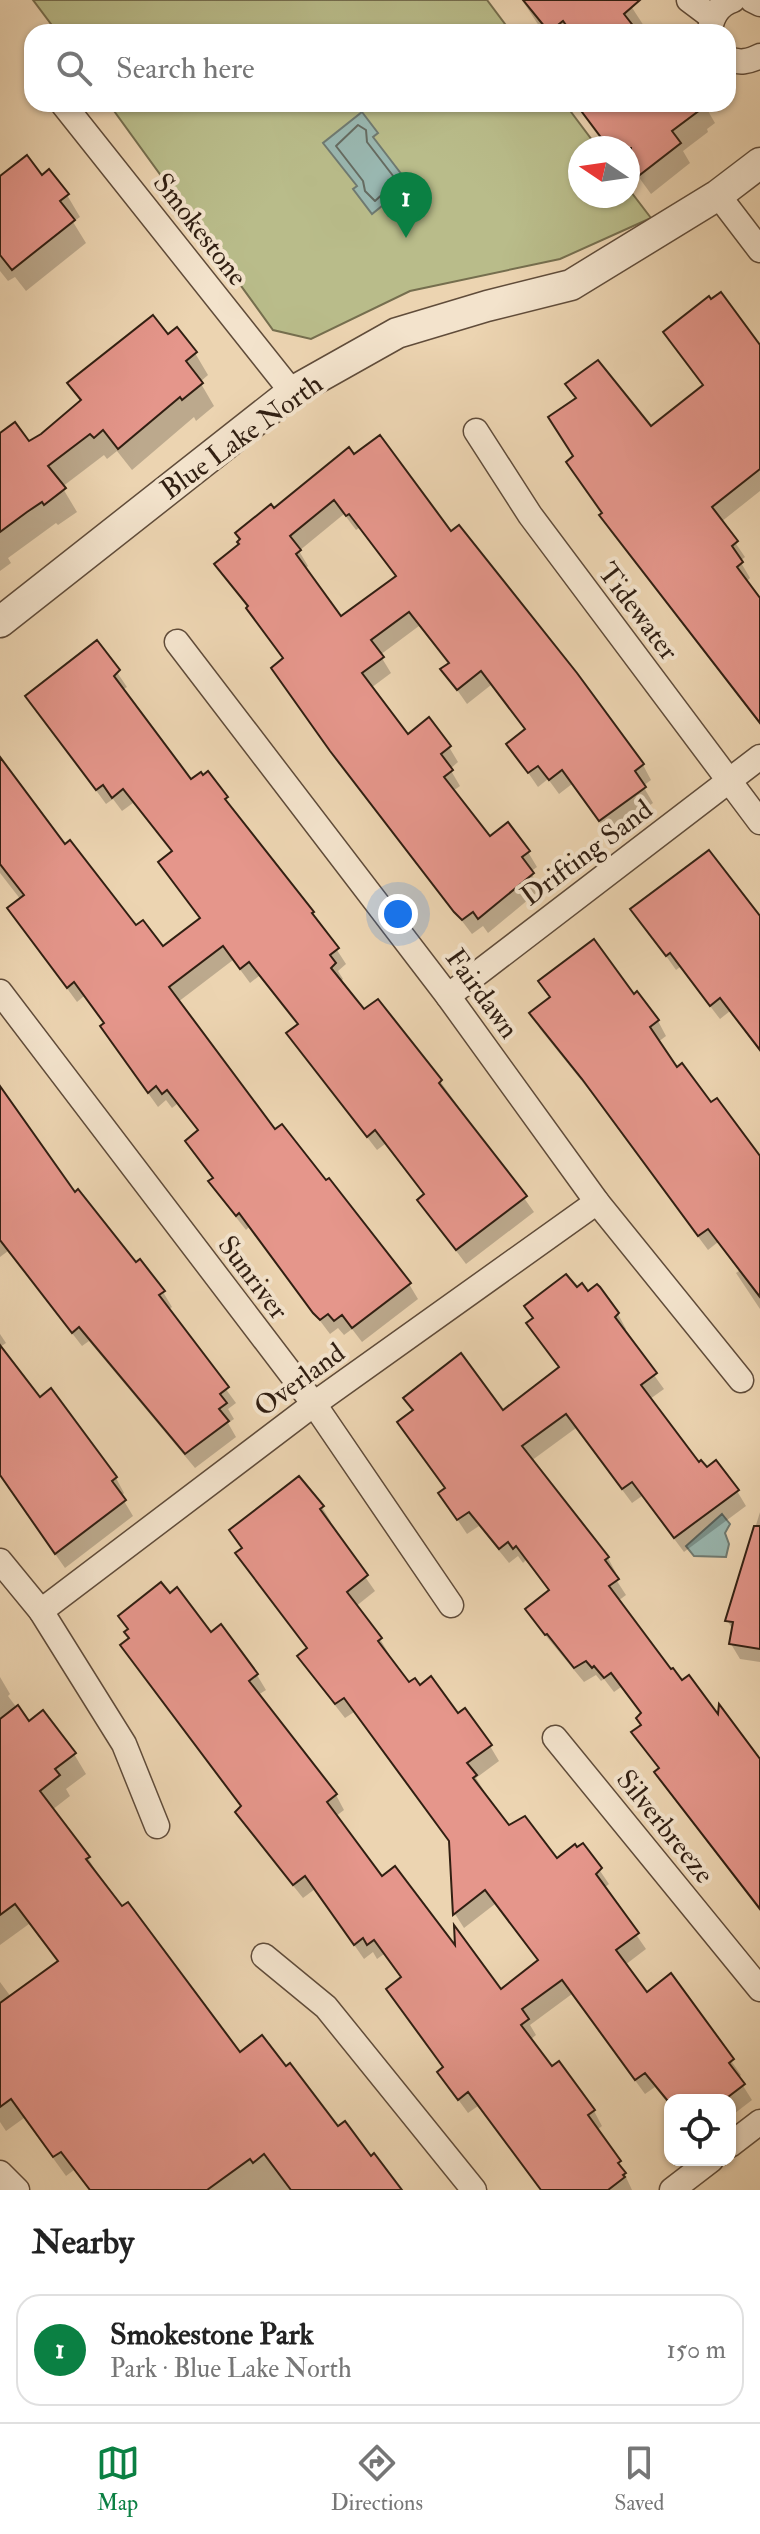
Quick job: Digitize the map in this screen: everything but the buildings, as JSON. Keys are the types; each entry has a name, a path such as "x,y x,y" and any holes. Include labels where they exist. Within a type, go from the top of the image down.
{"street":[{"path":"689,0 711,24"},
{"path":"712,24 719,8 733,0"},
{"path":"752,0 760,4"},
{"path":"736,61 750,61 760,56"},
{"name":"Smokestone","path":"69,112 292,392"},
{"name":"Blue Lake North","path":"0,622 292,392 397,333 571,285 718,195 760,163"},
{"path":"718,195 760,250"},
{"name":"Tidewater","path":"476,431 530,515 760,822"},
{"name":"Fairdawn","path":"177,642 448,996 597,1202 741,1380"},
{"name":"Drifting Sand","path":"448,996 760,757"},
{"name":"Sunriver","path":"0,992 314,1404 451,1605"},
{"name":"Overland","path":"41,1611 314,1404 597,1202"},
{"path":"0,1561 41,1611 124,1744 157,1826"},
{"name":"Silverbreeze","path":"555,1738 760,1989"},
{"path":"264,1956 326,2007 474,2190"},
{"path":"736,2140 760,2122"},
{"path":"672,2190 703,2166"},
{"path":"0,2173 17,2190"}],"green space":[{"path":"33,0 487,0 505,24 51,24"},
{"path":"115,112 571,112 589,136 568,136 568,208 640,208 640,204 651,218 560,259 410,291 311,339 273,330"}],"water":[{"path":"362,112 378,133 373,137 409,184 372,214 353,189 357,186 323,143"},
{"path":"722,1514 730,1524 725,1533 729,1544 726,1557 694,1556 686,1546"}],"place":[{"name":"Smokestone Park","path":"406,238"}]}
